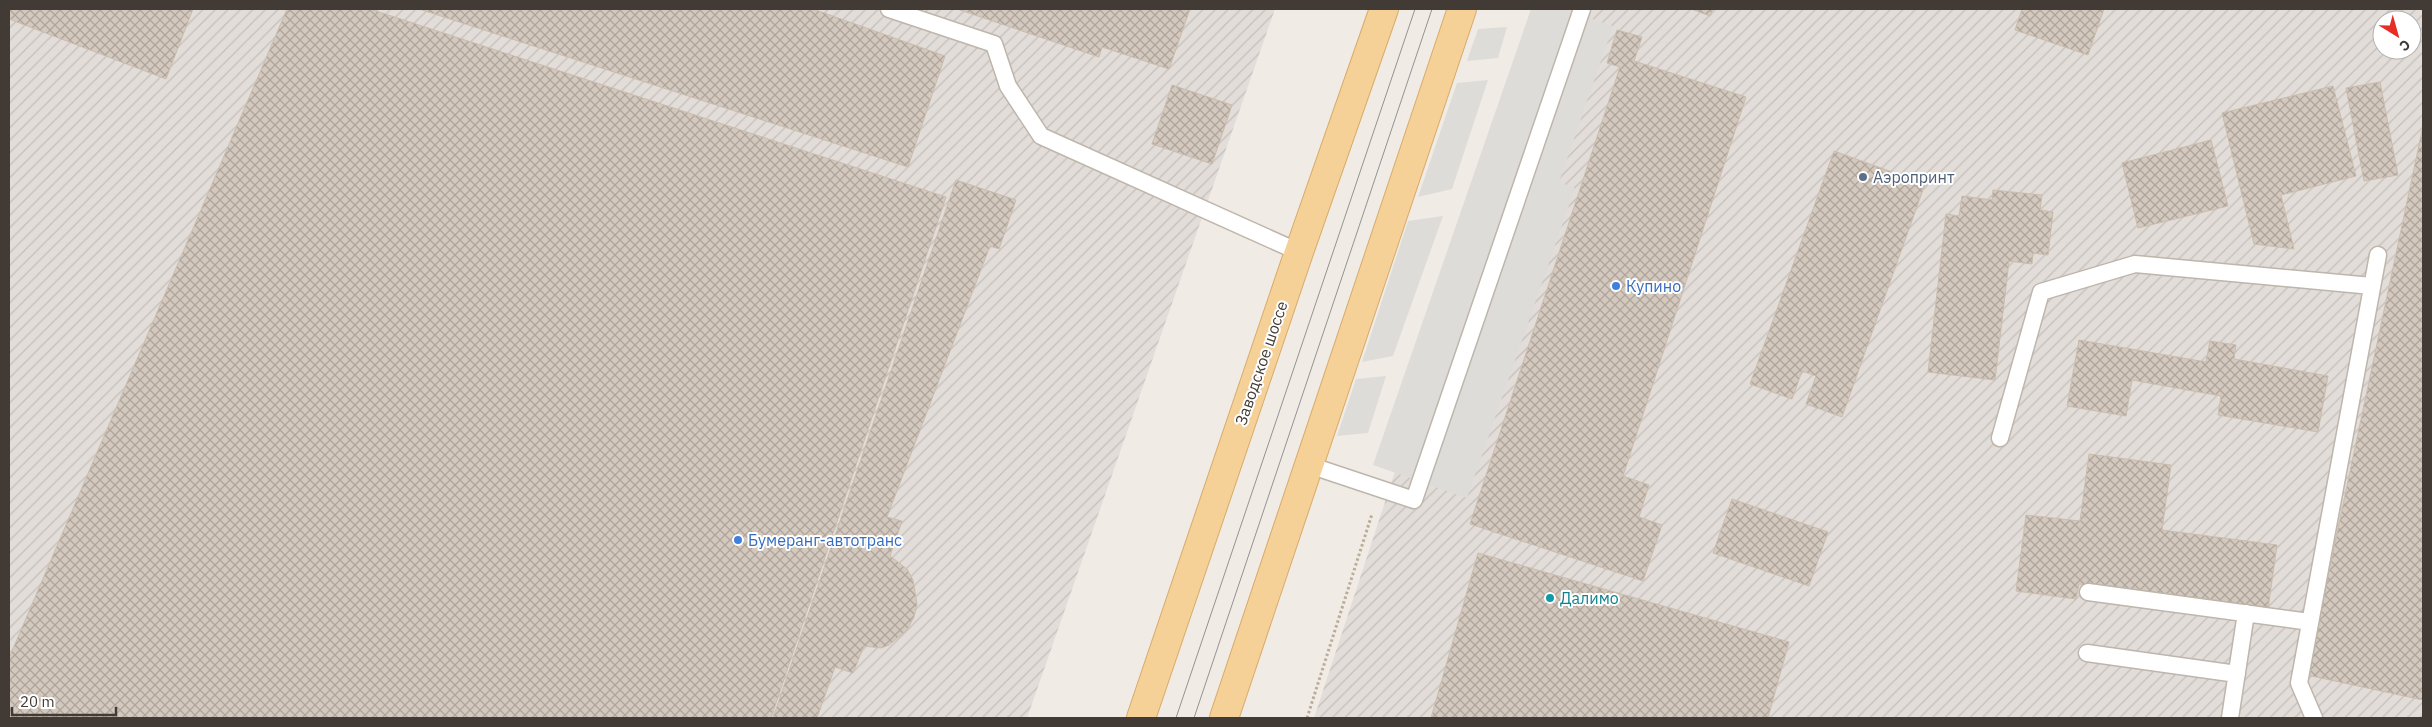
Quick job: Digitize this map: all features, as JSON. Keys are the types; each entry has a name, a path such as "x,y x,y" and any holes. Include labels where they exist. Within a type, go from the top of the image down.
{"main road":[{"name":"Заводское шоссе","path":"1141,718 1299,252 1384,9"},
{"path":"1224,718 1462,9"}],"lane":[{"path":"889,9 994,44 1008,86 1041,136 1299,252"},
{"path":"1309,465 1414,500 1582,9"},
{"path":"2314,718 2299,683 2378,256"},
{"path":"2000,438 2042,292 2134,264 2372,286"},
{"path":"2088,592 2310,622"},
{"path":"2230,718 2246,613"},
{"path":"2087,653 2237,674"}],"path":[{"path":"1307,718 1380,488"}],"shaded area":[{"path":"9,9 1275,9 1027,718 9,718"},
{"path":"1531,9 1564,9 1613,26 1559,182 1575,188 1467,498 1373,465"},
{"path":"1547,9 2423,9 2423,718 1314,718"},
{"path":"1507,27 1498,58 1467,61 1478,29"},
{"path":"1488,80 1452,189 1418,197 1457,83"},
{"path":"1443,216 1393,356 1362,362 1408,221"},
{"path":"1386,376 1368,433 1337,436 1356,379"}],"building":[{"path":"9,9 193,9 166,79 9,19"},
{"path":"287,9 370,9 946,197 771,718 9,718 9,658"},
{"path":"419,9 813,9 945,56 908,167"},
{"path":"957,9 1190,9 1169,69 1102,47 1099,57"},
{"path":"1691,9 1713,9 1710,16"},
{"path":"2022,9 2104,9 2088,55 2015,30"},
{"name":"Купино","path":"1617,30 1642,37 1634,61 1746,97 1623,476 1649,485 1639,517 1662,525 1643,581 1470,524 1620,67 1607,63"},
{"path":"2380,82 2398,175 2364,181 2346,88"},
{"path":"1172,85 1232,105 1212,164 1152,144"},
{"path":"2333,86 2356,176 2281,195 2294,249 2254,244 2222,113"},
{"path":"2423,126 2423,700 2307,675"},
{"path":"2211,140 2228,206 2138,228 2122,163"},
{"path":"1834,151 1925,184 1842,417 1806,404 1816,376 1802,371 1792,399 1750,384"},
{"path":"956,180 1016,200 999,249 990,246 887,517 902,521 890,556 907,569 913,580 917,604 914,617 907,630 889,645 881,648 864,646 853,673 835,667 817,718 773,718"},
{"path":"1993,190 2042,195 2040,210 2053,212 2048,255 2033,253 2032,264 2009,261 1995,380 1928,372 1946,214 1959,216 1962,196 1992,200"},
{"path":"2079,340 2206,362 2210,341 2236,345 2234,359 2328,376 2318,432 2218,415 2221,396 2132,380 2126,416 2067,406"},
{"path":"2089,454 2171,465 2162,530 2277,545 2268,609 2079,584 2076,599 2016,591 2026,515 2080,521"},
{"path":"1732,499 1828,532 1809,586 1713,553"},
{"name":"Далимо","path":"1478,553 1789,642 1768,718 1431,718"}],"tram line":[{"path":"1176,718 1415,9"},
{"path":"1194,718 1432,9"}],"place":[{"name":"Аэропринт","path":"1863,177"},
{"name":"Купино","path":"1616,286"},
{"name":"Бумеранг-автотранс","path":"738,540"},
{"name":"Далимо","path":"1550,598"}]}
